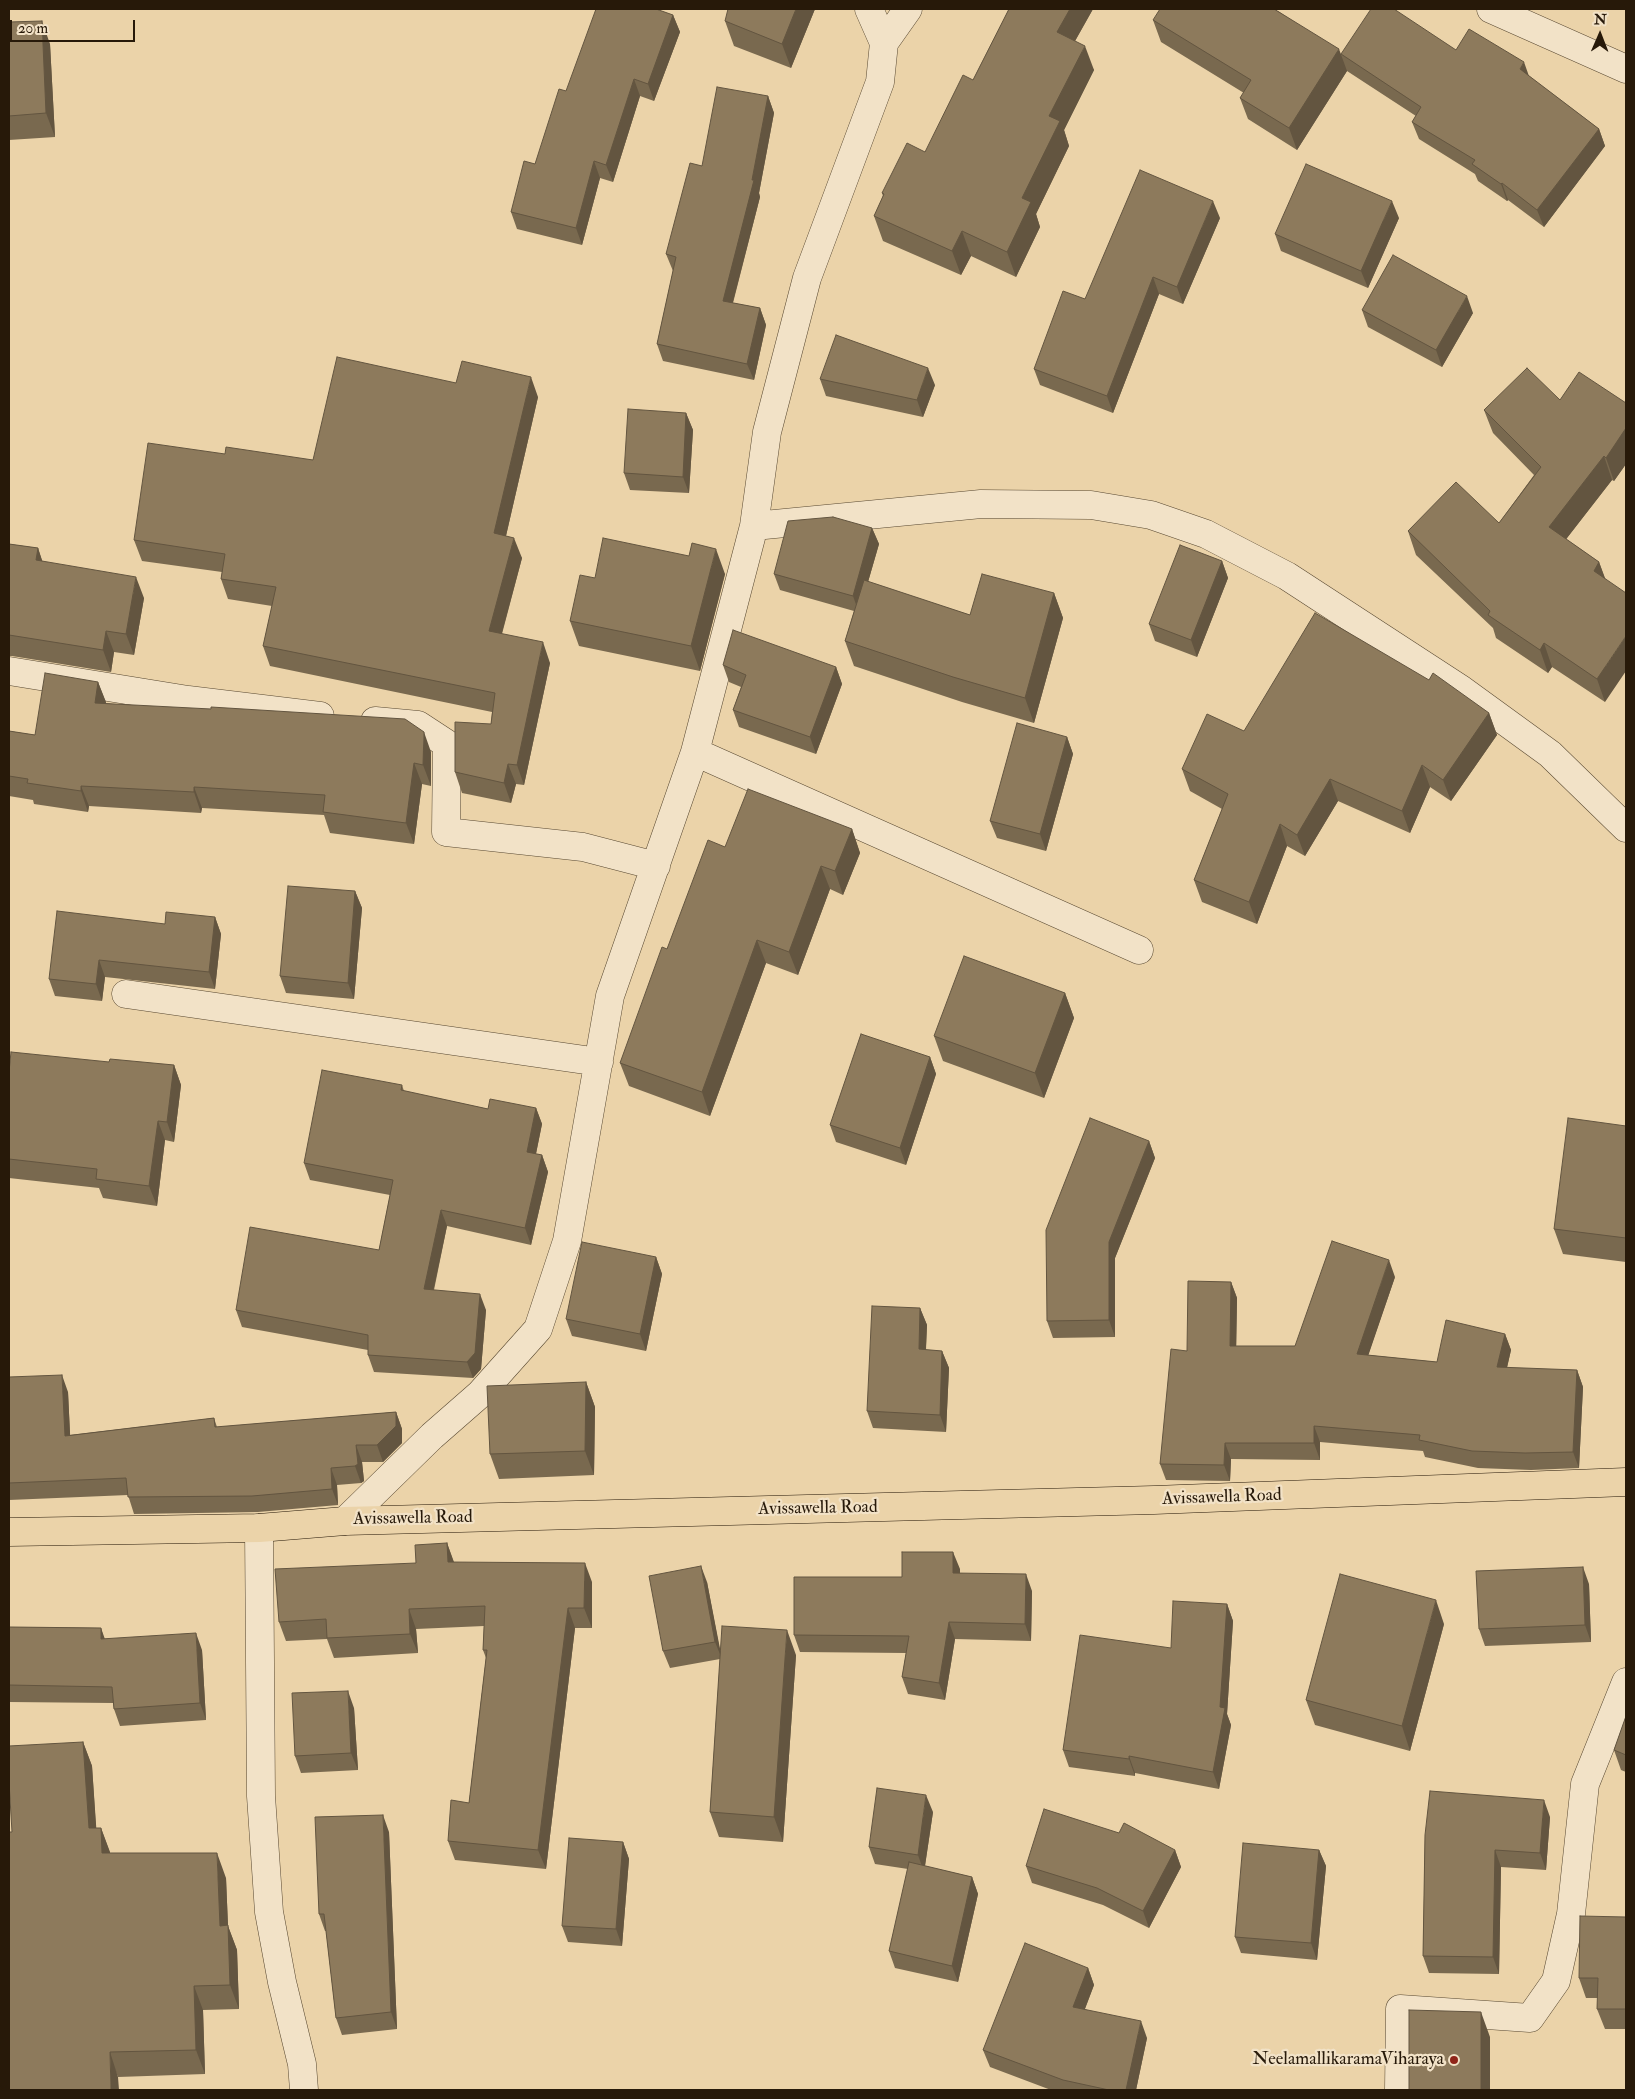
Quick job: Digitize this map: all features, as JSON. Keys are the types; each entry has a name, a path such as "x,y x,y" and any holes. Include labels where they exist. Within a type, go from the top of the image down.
{"main road":[{"name":"Avissawella Road","path":"9,1532 260,1528 345,1521 1154,1500 1626,1482"}],"street":[{"path":"869,9 884,43"},
{"path":"345,1521 432,1436 480,1394 538,1329 566,1241 610,996 695,752 754,526 766,432 807,278 880,82 884,43 908,9"},
{"path":"1491,9 1626,69"},
{"path":"754,526 981,504 1091,505 1152,515 1206,534 1286,576 1462,690 1550,754 1626,828"},
{"path":"9,671 188,700 418,725 447,744 446,832 583,847 656,866"},
{"path":"695,752 1139,950"},
{"path":"126,994 599,1062"},
{"path":"260,1528 261,1796 269,1912 282,1982 302,2064 304,2090"},
{"path":"1399,2090 1400,2009 1530,2018 1556,1981 1571,1914 1585,1784 1626,1682"}],"building":[{"path":"596,9 656,9 673,15 648,84 634,79 606,165 594,161 576,228 511,212 524,161 535,164 559,89 566,91"},
{"path":"728,9 796,9 782,44 725,21"},
{"path":"1009,9 1070,9 1057,32 1085,46 1049,116 1060,121 1022,198 1031,202 1007,252 962,231 952,251 874,216 884,194 882,193 907,143 925,152 963,75 973,80"},
{"path":"1160,9 1274,9 1339,49 1289,128 1240,98 1251,80 1153,20"},
{"path":"1371,9 1394,9 1456,50 1469,29 1524,62 1520,69 1599,129 1537,210 1502,183 1472,164 1475,160 1412,122 1421,107 1341,54"},
{"path":"42,21 46,113 9,116 9,22"},
{"path":"717,87 768,96 752,180 754,180 723,301 760,308 747,364 657,344 676,257 666,254 690,163 702,166"},
{"path":"1306,164 1392,201 1361,271 1275,234"},
{"path":"1140,170 1213,201 1177,287 1153,277 1107,396 1034,369 1063,291 1085,299"},
{"path":"1393,255 1467,296 1436,350 1362,310"},
{"path":"836,335 928,368 917,400 820,379"},
{"path":"337,357 456,383 462,361 531,377 494,533 514,538 489,631 543,642 517,765 508,764 504,783 455,772 455,722 491,724 495,693 263,646 276,587 221,579 225,554 134,540 148,443 225,454 226,447 313,460"},
{"path":"1527,368 1560,400 1579,372 1626,403 1626,428 1606,458 1604,456 1549,527 1599,562 1594,571 1626,593 1626,636 1597,679 1544,643 1540,650 1488,615 1490,611 1408,531 1456,482 1499,523 1541,467 1484,410"},
{"path":"628,409 686,413 683,477 624,473"},
{"path":"833,517 872,528 853,596 774,574 788,521"},
{"path":"603,538 689,556 692,543 716,549 691,646 570,621 580,575 595,578"},
{"path":"9,544 38,548 36,560 136,577 126,634 106,631 103,650 9,635"},
{"path":"1180,545 1222,561 1191,640 1149,624"},
{"path":"982,574 1054,593 1025,698 953,677 845,641 864,580 970,615"},
{"path":"1315,613 1429,680 1433,673 1489,713 1443,780 1422,765 1402,811 1330,779 1297,835 1280,824 1249,902 1194,880 1228,794 1182,769 1207,714 1244,731"},
{"path":"733,630 836,667 810,737 733,710 746,675 723,665"},
{"path":"45,673 98,682 95,703 211,709 211,707 405,719 424,732 423,765 414,763 406,823 323,812 325,795 194,787 194,792 81,786 81,791 27,783 28,779 9,776 9,731 35,735"},
{"path":"1017,723 1067,737 1040,834 990,821"},
{"path":"748,789 852,829 835,871 821,866 789,952 757,940 702,1092 620,1063 662,947 667,949 708,840 725,847"},
{"path":"288,886 355,891 348,983 280,976"},
{"path":"57,911 165,924 166,912 215,917 209,972 99,960 96,984 49,979"},
{"path":"964,956 1065,993 1035,1073 934,1036"},
{"path":"861,1034 930,1057 900,1148 830,1125"},
{"path":"11,1052 109,1062 110,1059 174,1065 167,1122 158,1121 149,1186 96,1179 97,1169 9,1159 9,1072"},
{"path":"322,1070 402,1085 401,1090 488,1109 490,1099 536,1108 527,1152 542,1155 525,1228 441,1210 424,1289 480,1294 475,1353 467,1362 368,1355 368,1335 236,1310 250,1227 379,1250 393,1180 304,1163"},
{"path":"1090,1118 1149,1141 1109,1242 1109,1320 1047,1321 1046,1230"},
{"path":"1568,1118 1626,1126 1626,1238 1554,1229"},
{"path":"1332,1241 1389,1260 1357,1354 1437,1362 1446,1320 1505,1334 1497,1367 1577,1370 1573,1452 1472,1451 1419,1440 1420,1435 1314,1426 1314,1443 1225,1443 1224,1465 1160,1464 1171,1349 1187,1351 1188,1281 1231,1282 1230,1346 1295,1346"},
{"path":"582,1242 656,1257 640,1334 566,1319"},
{"path":"872,1306 920,1308 919,1349 942,1351 940,1415 867,1411"},
{"path":"62,1375 65,1436 214,1418 215,1427 396,1412 396,1426 377,1445 356,1445 358,1464 355,1466 331,1468 332,1489 252,1496 128,1497 126,1478 9,1483 9,1377"},
{"path":"586,1382 585,1451 490,1454 487,1386"},
{"path":"447,1543 448,1562 585,1563 584,1608 568,1608 538,1850 448,1841 451,1800 469,1803 487,1650 483,1650 485,1606 409,1609 410,1634 327,1638 326,1619 279,1622 275,1569 416,1563 415,1545"},
{"path":"902,1552 953,1552 953,1573 1026,1574 1025,1624 949,1622 939,1683 902,1677 909,1636 794,1635 794,1577 902,1577"},
{"path":"701,1566 715,1642 663,1651 649,1576"},
{"path":"1583,1567 1585,1625 1479,1629 1476,1571"},
{"path":"1340,1574 1436,1600 1402,1726 1306,1700"},
{"path":"1173,1601 1227,1604 1220,1707 1225,1708 1213,1772 1129,1756 1129,1759 1063,1750 1080,1635 1171,1648"},
{"path":"722,1626 787,1630 774,1817 710,1812"},
{"path":"9,1627 101,1628 101,1639 196,1633 200,1703 114,1709 112,1687 9,1685"},
{"path":"348,1691 351,1753 295,1756 292,1693"},
{"path":"1626,1716 1626,1755 1614,1750"},
{"path":"83,1742 89,1828 101,1828 102,1853 217,1853 220,1926 228,1925 230,1985 194,1986 196,2050 110,2052 111,2090 9,2090 9,1832 12,1832 9,1746"},
{"path":"877,1788 926,1795 918,1855 869,1847"},
{"path":"1430,1791 1544,1800 1540,1853 1495,1850 1493,1957 1423,1956 1425,1835"},
{"path":"1044,1809 1119,1833 1124,1823 1175,1850 1143,1911 1097,1888 1026,1866"},
{"path":"383,1815 391,2012 336,2018 324,1914 319,1914 315,1817"},
{"path":"569,1838 623,1842 616,1929 562,1926"},
{"path":"1243,1843 1319,1850 1311,1943 1235,1937"},
{"path":"909,1862 972,1877 952,1966 889,1951"},
{"path":"1580,1916 1626,1917 1626,2009 1597,2009 1598,1978 1579,1978"},
{"path":"1025,1943 1088,1968 1073,2007 1141,2021 1126,2090 1109,2090 1063,2080 983,2050"},
{"path":"1409,2010 1481,2012 1481,2090 1409,2090"}],"place":[{"name":"NeelamallikaramaViharaya","path":"1454,2060"}]}
